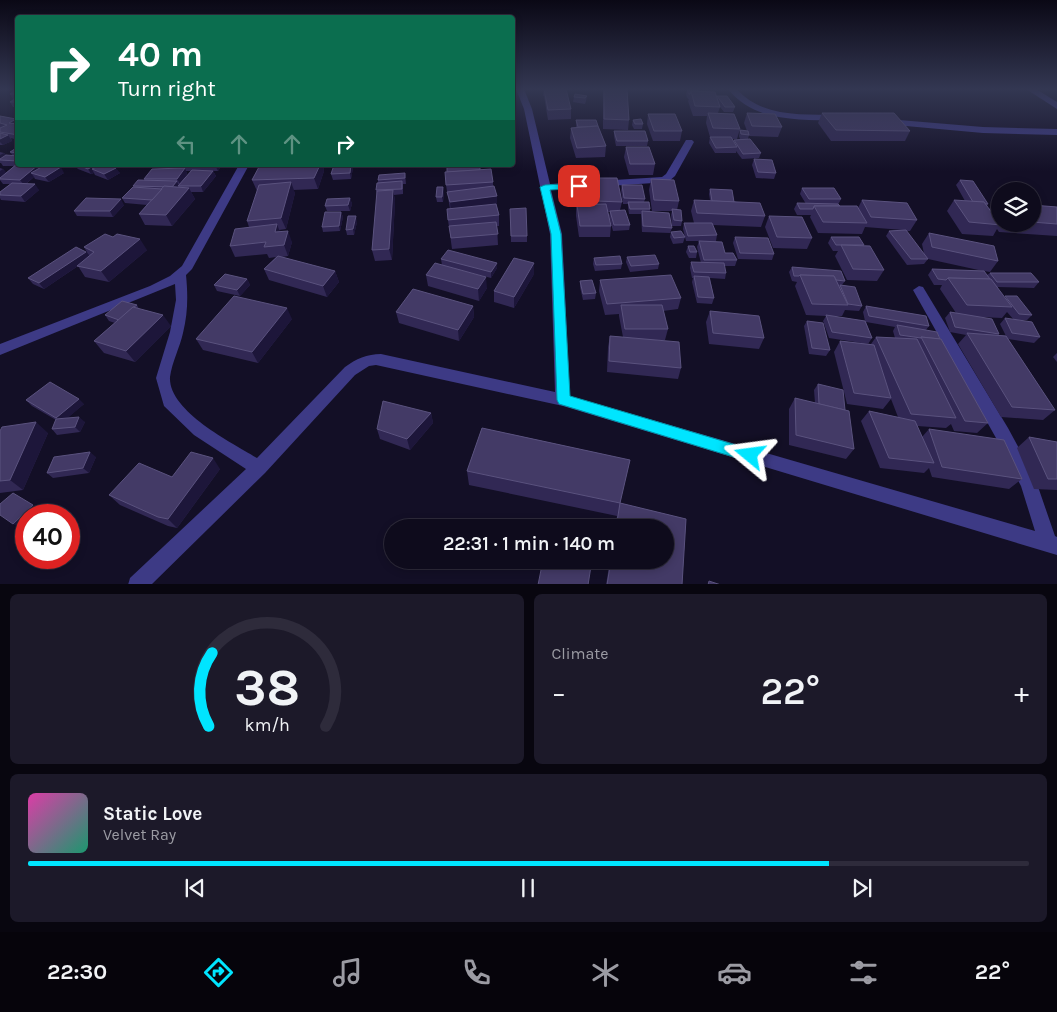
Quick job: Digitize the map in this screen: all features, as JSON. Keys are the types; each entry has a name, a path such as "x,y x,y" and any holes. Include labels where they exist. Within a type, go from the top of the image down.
{"street":[{"path":"530,116 556,234 563,400"},
{"path":"811,116 847,119"},
{"path":"876,121 983,130 1057,132"},
{"path":"545,187 664,180 670,176 689,142"},
{"path":"0,350 154,289 180,275 186,269 243,167"},
{"path":"180,275 182,300 177,332 163,378 169,402 199,430 259,468"},
{"path":"919,290 1002,433 1029,484 1052,544"},
{"path":"137,584 259,468 350,371 366,361 381,360 563,400 1052,544"}],"building":[{"path":"0,116 15,119 9,123 15,124 15,134 0,132 0,128 7,125 0,123"},
{"path":"604,116 629,116 629,120 604,119"},
{"path":"649,116 676,116 682,131 654,131"},
{"path":"709,116 735,116 740,129 713,128"},
{"path":"748,116 776,116 782,127 752,126"},
{"path":"825,116 897,116 910,131 836,130"},
{"path":"641,119 643,124 635,124 633,120"},
{"path":"576,120 596,120 598,126 578,127"},
{"path":"598,126 606,146 577,148 571,128"},
{"path":"740,130 748,131 749,135 741,134"},
{"path":"614,131 645,131 648,141 617,141"},
{"path":"0,133 8,135 0,139"},
{"path":"710,137 731,137 737,147 716,148"},
{"path":"750,139 761,153 743,154 734,140"},
{"path":"626,147 649,147 655,164 630,164"},
{"path":"6,155 15,156 15,161 0,159"},
{"path":"754,159 772,160 776,173 758,172"},
{"path":"15,166 36,167 20,180 0,178"},
{"path":"42,167 61,167 45,177 31,173"},
{"path":"96,167 116,168 104,174 92,169"},
{"path":"259,167 319,167 314,178 252,180"},
{"path":"333,167 351,167 350,173 331,174"},
{"path":"447,167 480,167 480,170 447,172"},
{"path":"185,168 177,179 144,179 152,169"},
{"path":"491,169 493,182 446,185 445,172"},
{"path":"192,170 213,171 201,186 178,186"},
{"path":"405,173 405,178 378,180 379,175"},
{"path":"593,178 617,178 622,202 596,201"},
{"path":"651,179 674,180 679,201 654,200"},
{"path":"138,180 177,181 172,187 133,186"},
{"path":"960,180 973,181 988,204 973,202"},
{"path":"402,181 402,189 376,190 377,183"},
{"path":"291,182 281,218 247,221 259,185"},
{"path":"12,183 35,184 21,196 0,195 0,192"},
{"path":"573,183 589,184 590,202 574,202"},
{"path":"622,185 642,185 645,199 624,198"},
{"path":"164,186 189,188 166,215 139,214"},
{"path":"494,186 497,196 450,202 447,192"},
{"path":"133,187 162,189 152,200 122,198"},
{"path":"437,187 443,187 442,197 436,197"},
{"path":"802,188 834,188 841,199 809,199"},
{"path":"710,189 732,190 734,202 712,201"},
{"path":"393,190 389,249 372,250 377,191"},
{"path":"86,198 121,199 110,211 74,211"},
{"path":"350,198 348,205 325,206 327,199"},
{"path":"694,200 760,203 765,216 697,213"},
{"path":"862,200 907,203 917,220 871,217"},
{"path":"954,200 984,202 991,211 991,224 969,222"},
{"path":"628,202 649,202 650,209 630,209"},
{"path":"797,203 838,204 840,206 814,206 813,209 800,209"},
{"path":"496,204 499,215 448,220 447,209"},
{"path":"606,204 611,226 580,226 577,205"},
{"path":"814,206 857,206 867,223 823,222"},
{"path":"1041,206 1057,207 1057,224 1041,223"},
{"path":"526,208 527,236 511,236 510,209"},
{"path":"672,209 681,210 682,221 674,220"},
{"path":"625,210 630,225 614,225 610,211"},
{"path":"642,211 669,213 672,228 643,226"},
{"path":"325,212 341,212 339,226 322,227"},
{"path":"348,216 356,216 353,229 346,230"},
{"path":"769,216 802,217 812,238 777,237"},
{"path":"496,222 498,234 451,238 449,226"},
{"path":"684,223 712,223 717,235 688,236"},
{"path":"277,224 275,232 288,231 284,245 264,247 266,242 230,246 235,229"},
{"path":"906,230 928,259 911,259 889,231"},
{"path":"681,231 685,237 674,238 671,232"},
{"path":"929,233 994,246 998,261 932,247"},
{"path":"105,234 113,237 117,234 140,239 101,271 77,266 94,252 84,247"},
{"path":"735,237 768,238 774,254 740,253"},
{"path":"831,237 859,237 864,245 836,245"},
{"path":"699,241 722,242 725,253 733,253 737,260 704,260"},
{"path":"841,245 870,246 884,270 853,269"},
{"path":"688,246 694,246 697,252 690,252"},
{"path":"76,247 86,252 39,283 28,278"},
{"path":"448,250 497,263 491,272 441,259"},
{"path":"655,255 659,264 631,266 627,257"},
{"path":"278,256 335,271 323,286 264,269"},
{"path":"620,256 622,264 596,265 594,258"},
{"path":"514,258 534,263 514,297 494,291"},
{"path":"691,262 724,263 726,273 694,272"},
{"path":"435,263 486,277 478,289 426,275"},
{"path":"792,267 841,271 845,281 836,280 834,276 794,276"},
{"path":"932,269 984,271 990,279 938,279"},
{"path":"990,273 1031,273 1039,282 997,282"},
{"path":"225,274 247,279 237,290 214,285"},
{"path":"671,275 681,298 607,304 600,280"},
{"path":"800,275 834,276 848,305 812,304"},
{"path":"694,276 709,277 714,298 698,297"},
{"path":"948,278 991,279 1012,307 967,305"},
{"path":"592,280 596,293 583,294 580,281"},
{"path":"840,285 855,287 862,306 848,304"},
{"path":"413,289 473,306 458,330 396,312"},
{"path":"234,296 287,308 252,352 196,339"},
{"path":"1005,296 1017,296 1032,315 1019,314"},
{"path":"122,301 137,305 119,320 105,315"},
{"path":"621,305 662,305 668,329 625,329"},
{"path":"866,306 926,316 929,326 869,316"},
{"path":"133,307 163,315 126,351 94,341"},
{"path":"710,311 759,316 764,338 713,333"},
{"path":"950,312 992,319 999,334 955,327"},
{"path":"826,315 865,321 872,338 832,332"},
{"path":"1005,318 1032,322 1040,337 1012,333"},
{"path":"807,321 823,323 830,350 812,348"},
{"path":"897,325 937,332 940,339 900,335"},
{"path":"967,333 1006,336 1055,410 1012,407"},
{"path":"610,336 679,342 681,368 609,361"},
{"path":"876,337 917,339 956,418 911,414"},
{"path":"921,337 941,339 988,423 965,421"},
{"path":"840,341 874,345 891,398 854,393"},
{"path":"50,382 79,399 56,418 26,400"},
{"path":"818,384 843,390 845,410 819,404"},
{"path":"795,398 849,411 854,449 796,435"},
{"path":"383,401 431,413 407,439 377,429"},
{"path":"869,411 915,421 934,463 889,458"},
{"path":"79,417 75,427 52,429 56,419"},
{"path":"36,422 10,480 0,481 0,431 2,427"},
{"path":"482,428 630,460 620,503 467,471"},
{"path":"929,429 1004,440 1022,479 942,467"},
{"path":"1029,437 1057,442 1057,479 1048,479"},
{"path":"90,452 83,468 47,473 54,457"},
{"path":"191,452 213,458 168,519 158,517 109,495 139,463 172,477"},
{"path":"13,493 31,504 15,504 15,522 13,524 0,515 0,504"},
{"path":"620,503 686,519 682,584 607,584 610,569 674,569 674,519 617,519"},
{"path":"541,569 591,569 588,584 538,584"}],"route":[{"path":"579,186 545,187 556,234 563,400 750,455"}]}
